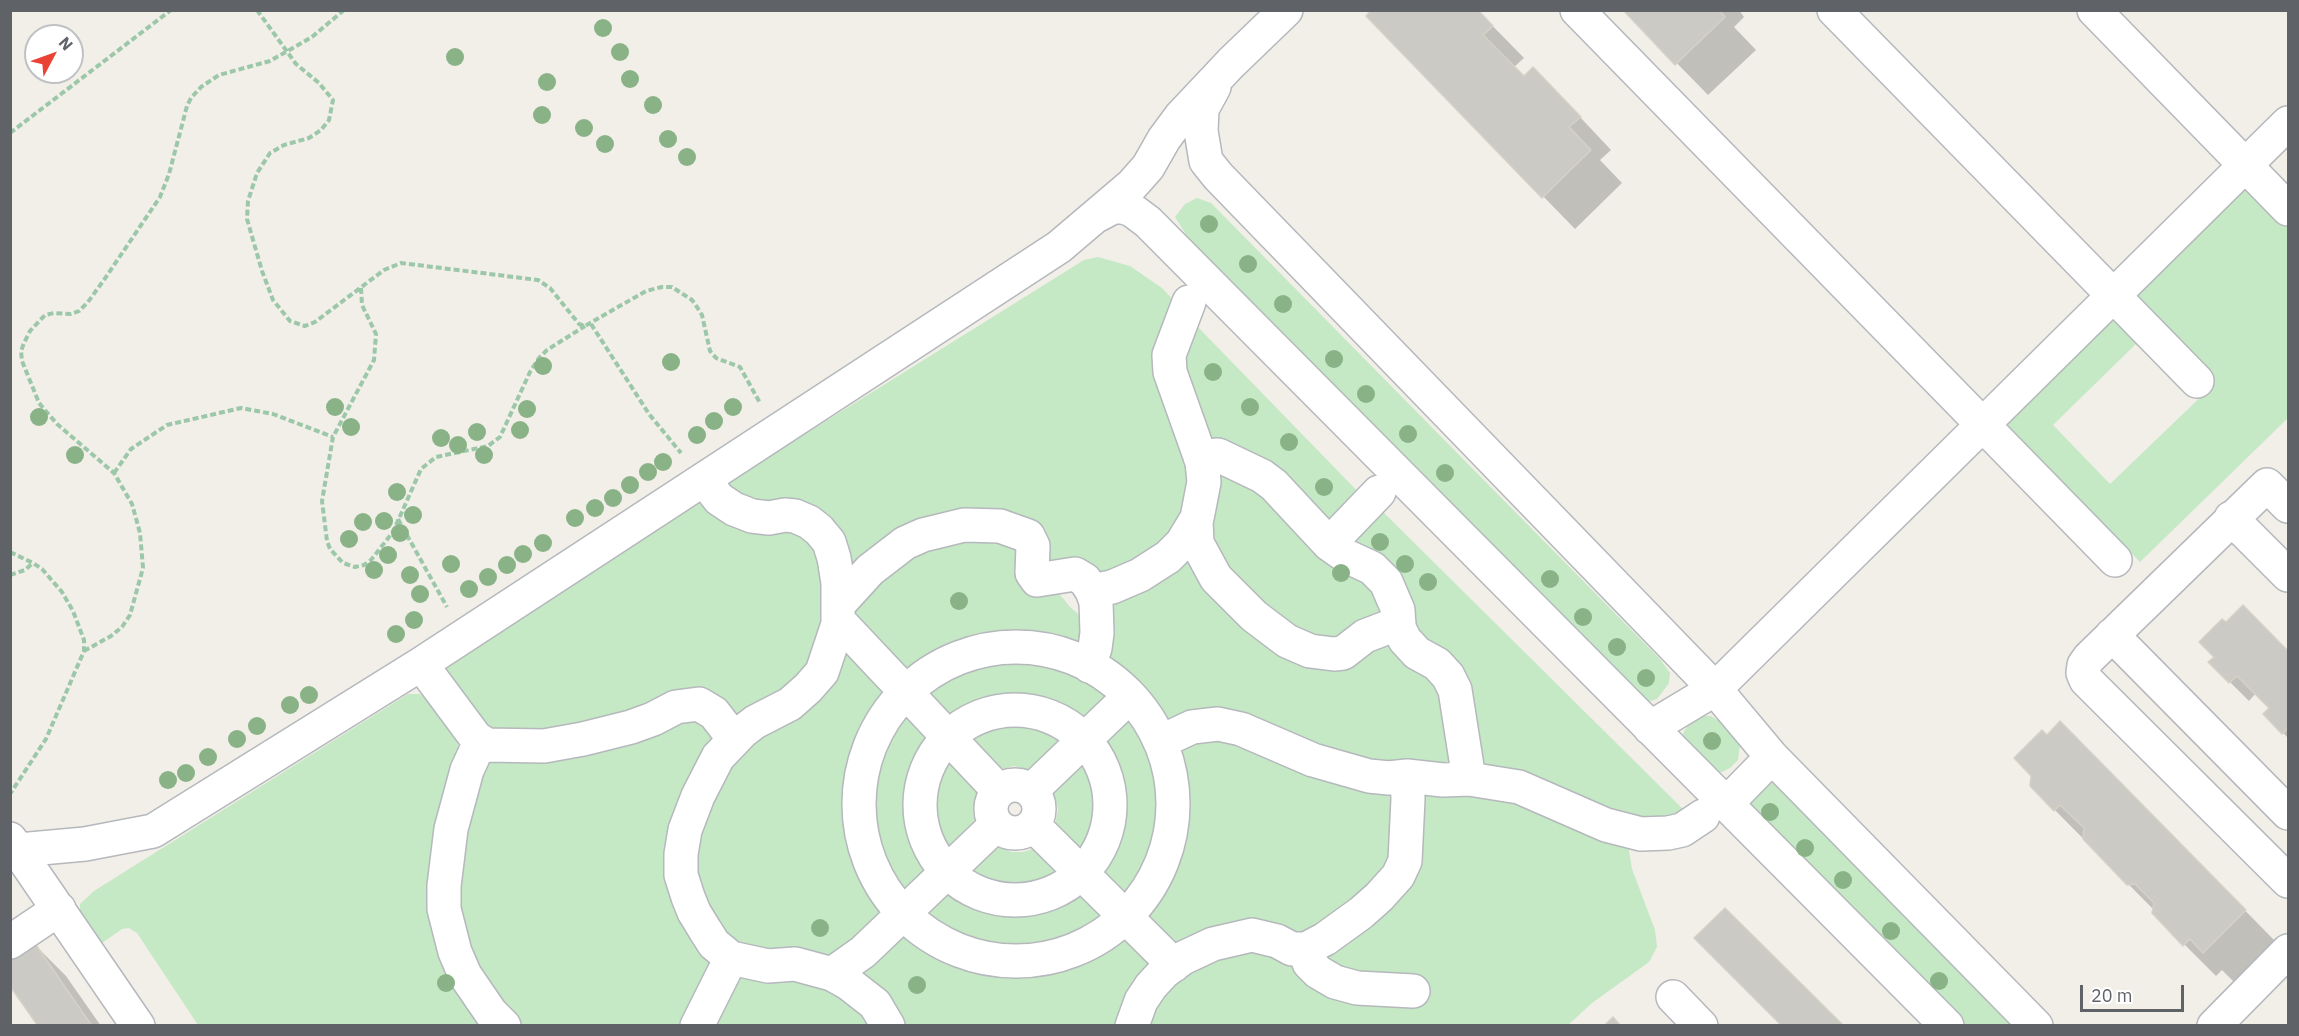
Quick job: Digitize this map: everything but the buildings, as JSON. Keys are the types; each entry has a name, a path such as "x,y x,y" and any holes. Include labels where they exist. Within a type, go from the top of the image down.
{"street":[{"path":"1139,188 1164,139 1182,116 1230,63 1286,10"},
{"path":"1577,10 2115,560"},
{"path":"1834,10 2197,381"},
{"path":"2094,10 2289,209"},
{"path":"1230,63 1208,94 1202,109 1202,146 1206,161 1218,176 1715,689 1772,757 2036,1026"},
{"path":"1650,728 1715,689 2289,123"},
{"path":"15,845 85,844 153,831 421,664 1059,247 1098,215 1113,207 1123,207 1166,160 1218,176"},
{"path":"1139,188 1165,238 1650,728 1714,810 1947,1026"},
{"path":"1092,591 1140,575 1168,558 1182,543 1196,521 1204,482 1200,457 1170,372 1169,355 1189,302"},
{"path":"1200,457 1218,455 1262,476 1274,485 1329,544 1346,556 1372,568 1386,582 1398,610 1399,623 1406,640 1417,653 1437,664 1448,676 1455,690 1469,779"},
{"path":"2289,506 2267,485 2112,634 2084,665 2083,673 2086,680 2289,881"},
{"path":"709,486 719,499 734,509 752,516 769,518 784,515 795,516 809,522 819,530 829,542 834,558 838,583 838,612 822,672 790,704 755,722 734,739 718,757 698,796 685,830 681,854 681,875 694,912 714,944 731,958 768,966 795,964 832,974 875,1004 888,1026"},
{"path":"1329,544 1379,492"},
{"path":"2231,518 2289,575"},
{"path":"1196,521 1197,543 1216,578 1254,616 1287,641 1310,651 1343,653 1365,636 1399,623"},
{"path":"838,612 870,570 905,543 937,531 973,524 999,526 1023,533 1033,546 1031,566 1033,576 1037,580 1075,574 1085,580 1092,591 1096,609 1097,633 1089,666"},
{"path":"838,612 906,691 999,791"},
{"path":"2112,634 2289,813"},
{"path":"995,648 1029,648 1062,654 1089,666 1120,687 1143,713 1160,742 1170,774 1173,808 1169,842 1158,873 1135,908 1103,936 1065,954 1023,962 981,958 941,944 903,915 881,886 864,847 858,805 863,763 879,724 906,691 932,670 963,656 995,648"},
{"path":"421,664 480,742 503,747 544,746 631,727 676,707 699,704 714,713 734,739"},
{"path":"1031,791 1129,697"},
{"path":"1005,710 1035,711 1063,722 1085,740 1103,766 1111,795 1109,825 1099,853 1078,878 1049,895 1017,901 984,896 955,880 933,855 921,824 920,791 930,759 948,736 976,717 1005,710"},
{"path":"1160,742 1192,727 1218,724 1241,729 1313,760 1369,776 1469,779 1519,787 1606,825 1641,834 1682,830 1714,810 1772,757"},
{"path":"480,742 466,770 451,829 444,886 444,909 455,952 465,975 491,1013 504,1026"},
{"path":"1132,1026 1141,1001 1164,972 1213,944 1252,935 1277,941 1292,949 1306,949 1361,914 1398,876 1404,861 1408,799 1407,776"},
{"path":"1018,785 1031,791 1039,804 1037,819 1033,825 1026,831 1010,833 996,825 991,809 992,801 999,791 1018,785"},
{"path":"832,974 863,952 996,825"},
{"path":"1033,825 1174,965"},
{"path":"15,845 138,1026"},
{"path":"10,942 59,909"},
{"path":"1306,949 1309,963 1318,972 1335,982 1357,988 1413,991"},
{"path":"2214,1026 2289,951"},
{"path":"697,1026 731,958"},
{"path":"1673,997 1701,1026"}],"path":[{"path":"10,133 171,10"},
{"path":"257,10 296,64 319,83 333,100 329,120 321,130 309,138 277,148 270,153 257,173 248,201 247,219 259,260 273,300 290,321 299,326 315,322 384,270 401,263 538,280 555,294 579,324 585,326"},
{"path":"84,651 111,636 126,621 136,597 143,568 140,534 132,504 114,473 57,424 39,403 22,361 21,351 24,343 30,331 45,315 71,314 79,311 106,277 160,196 169,174 182,120 191,98 201,87 219,75 270,61 312,38 344,10"},
{"path":"361,287 362,305 376,334 374,360 333,437 322,501 327,541 335,556 355,567 364,565 370,560 393,531 421,469 436,457 488,446 500,437 539,358 547,350 585,326 646,291 662,286 672,287 692,300 702,315 710,351 716,358 740,367 762,407"},
{"path":"591,324 649,414 684,457"},
{"path":"114,473 131,449 167,425 241,408 273,414 333,437"},
{"path":"398,519 448,610"},
{"path":"10,552 33,563 53,580 74,611 84,640 84,651 46,739 10,794"},
{"path":"10,575 25,570 33,563"}],"green space":[{"path":"2249,183 2288,223 2288,418 2140,562 2004,422 2114,315 2139,341 2053,425 2110,484 2211,387 2127,301"},
{"path":"1197,198 1211,203 1660,659 1670,673 1669,683 1657,699 1647,702 1190,241 1175,217 1185,204"},
{"path":"1098,257 1130,266 1162,288 1177,304 1193,451 1188,525 1100,582 1061,570 984,518 857,575 841,560 770,511 726,488 733,479 1084,260"},
{"path":"1192,321 1367,501 1340,527 1210,448 1177,353"},
{"path":"1217,459 1344,561 1394,615 1323,647 1224,575 1206,514"},
{"path":"706,497 787,521 827,556 824,642 789,694 729,719 637,717 491,736 444,670"},
{"path":"1377,506 1693,819 1676,828 1483,777 1434,654 1344,535"},
{"path":"1008,531 1070,607 1085,620 1077,654 1052,646 1027,642 1001,642 976,646 929,666 909,680 849,621 849,606 896,555"},
{"path":"1185,550 1285,646 1376,636 1439,671 1460,769 1395,770 1295,743 1162,734 1140,699 1121,680 1101,665 1105,601"},
{"path":"842,630 899,690 870,731 859,760 853,791 854,822 860,853 872,881 893,914 834,958 753,961 698,908 694,832 705,799"},
{"path":"1014,654 1042,657 1082,670 1115,689 1086,733 1060,715 1027,704 980,708 970,712 949,727 921,686 949,668 984,657"},
{"path":"408,694 420,694 433,705 455,737 459,748 439,848 492,1025 198,1025 137,933 129,928 122,929 102,943 83,918 80,904 94,891"},
{"path":"900,706 940,736 923,758 913,797 916,827 928,858 939,872 900,908 876,865 865,825 863,797 873,751 887,722"},
{"path":"1129,706 1151,741 1162,775 1165,806 1161,834 1153,861 1129,906 1085,876 1097,863 1111,832 1115,803 1114,786 1108,761 1092,740"},
{"path":"679,712 716,727 679,853 714,961 689,1025 509,1025 453,928 477,760"},
{"path":"1010,716 1031,717 1056,726 1073,736 1034,772 1014,766 1001,769 963,731 980,723"},
{"path":"1711,716 1725,725 1740,744 1738,760 1722,772 1716,771 1682,739 1684,731 1693,720"},
{"path":"1198,731 1399,782 1400,854 1312,942 1181,950 1140,914 1167,869 1175,844 1179,818 1179,793 1175,767 1169,750"},
{"path":"946,748 978,792 973,813 980,834 941,858 931,835 928,811 933,773"},
{"path":"1090,754 1102,781 1105,821 1097,847 1083,868 1055,826 1058,809 1053,791"},
{"path":"1781,783 2026,1025 1962,1025 1750,808 1750,801 1764,785"},
{"path":"1482,787 1627,838 1632,869 1655,930 1657,947 1649,962 1592,1003 1568,1025 1138,1026 1149,997 1221,946 1315,962 1357,927 1416,795"},
{"path":"989,843 1012,852 1023,852 1036,848 1072,879 1050,892 1023,898 999,896 980,890 955,874"},
{"path":"1084,881 1112,926 1078,944 1038,956 1010,958 979,953 946,941 918,922 947,882 977,902 1009,908 1039,905 1070,892"},
{"path":"904,924 937,948 966,960 996,967 1027,968 1058,964 1087,953 1121,932 1155,960 1124,1026 903,1025 855,970"},
{"path":"733,971 807,971 883,1026 703,1026"}]}
